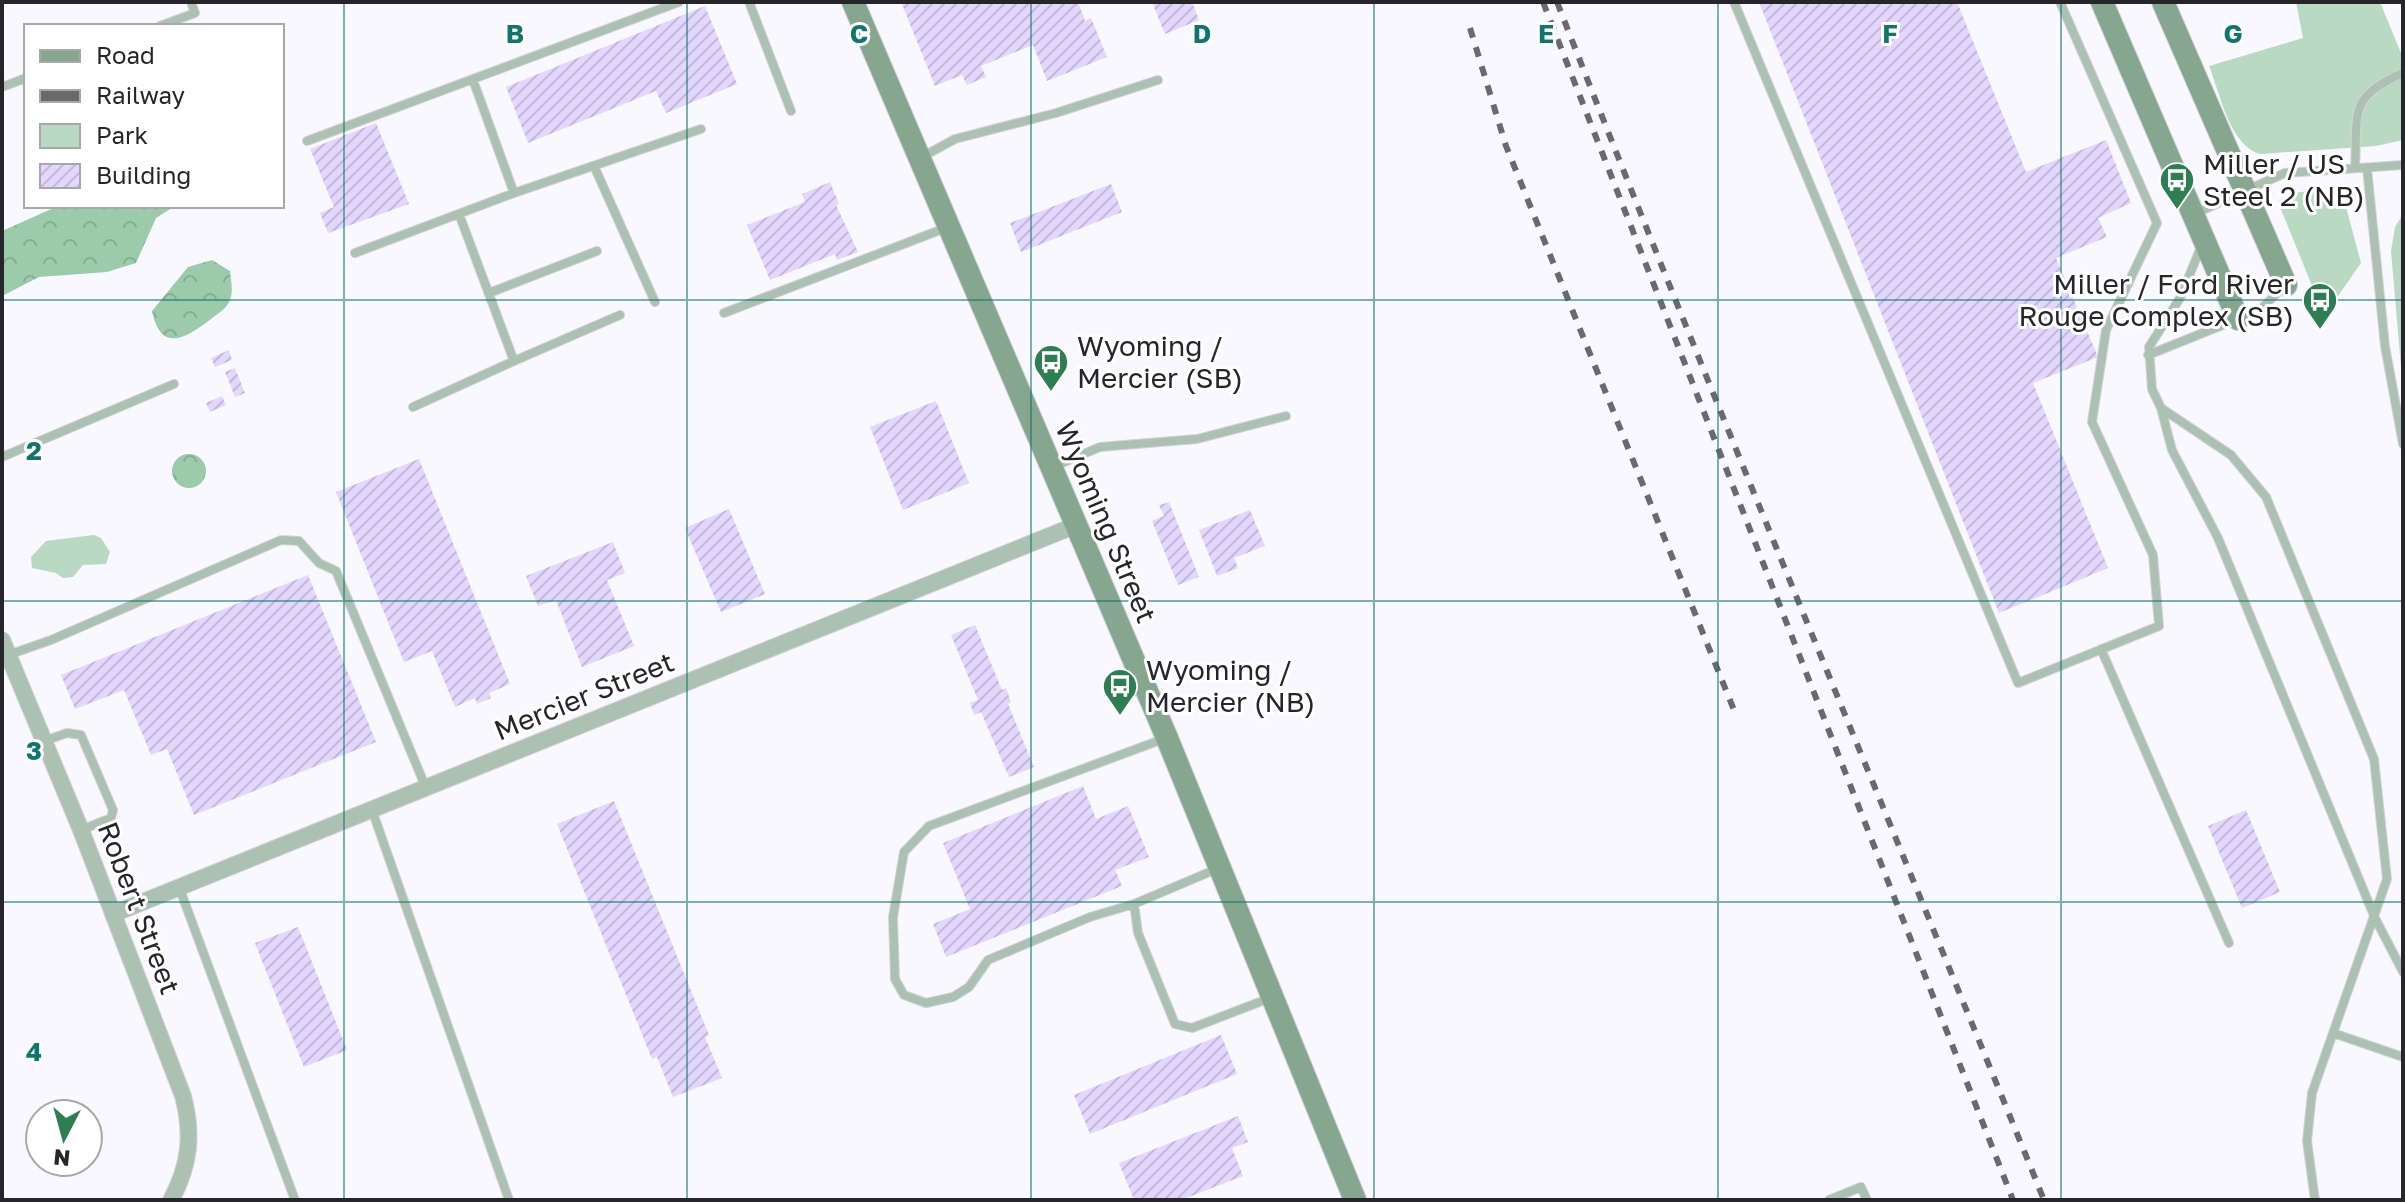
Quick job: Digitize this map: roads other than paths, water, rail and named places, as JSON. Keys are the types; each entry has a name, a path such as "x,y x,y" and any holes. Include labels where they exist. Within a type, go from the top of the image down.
{"main road":[{"name":"Wyoming Street","path":"853,2 1167,738 1355,1200"},
{"path":"2102,2 2238,319"},
{"path":"2163,2 2286,285"}],"street":[{"name":"Mercier Street","path":"113,914 1074,526"},
{"name":"Robert Street","path":"5,648 81,830 190,1121 189,1152 171,1200"}],"lane":[{"path":"165,24 195,13 191,2"},
{"path":"307,141 679,2"},
{"path":"749,2 791,111"},
{"path":"1734,2 2018,683 2159,626 2153,555 2092,422 2106,330 2157,223 2060,2"},
{"path":"2355,168 2358,104 2375,85 2403,73"},
{"path":"2,87 24,79"},
{"path":"473,80 514,193"},
{"path":"919,158 955,139 1056,113 1158,80"},
{"path":"355,253 514,193 701,129"},
{"path":"2194,214 2285,173 2403,165"},
{"path":"594,166 655,302"},
{"path":"2367,168 2385,346 2403,444"},
{"path":"459,214 514,361"},
{"path":"724,313 948,227"},
{"path":"2203,241 2180,298 2159,326 2148,355 2152,389 2161,408 2172,450 2218,538 2375,918 2403,972"},
{"path":"489,293 597,251"},
{"path":"2148,355 2260,310 2286,285"},
{"path":"413,407 620,315"},
{"path":"2,457 174,384"},
{"path":"2161,408 2231,455 2257,483 2274,513 2374,759 2387,879 2312,1093 2307,1141 2315,1200"},
{"path":"1050,468 1100,447 1197,439 1286,416"},
{"path":"5,648 51,640 281,540 299,541 319,563 336,571 426,788"},
{"path":"2101,649 2229,943"},
{"path":"43,742 67,733 81,735 90,751 113,810 111,818 81,830"},
{"path":"1167,738 929,826 904,852 897,877 893,917 895,979 904,995 926,1003 953,997 969,987 988,960 1220,868"},
{"path":"372,809 509,1200"},
{"path":"179,887 295,1200"},
{"path":"1134,904 1138,933 1175,1024 1192,1028 1273,997"},
{"path":"2333,1033 2403,1057"},
{"path":"1829,1200 1861,1187 1867,1200"}],"railway":[{"path":"1543,2 2013,1200"},
{"path":"1557,2 1737,453 2044,1200"},
{"path":"1470,28 1506,146 1736,715"}],"place":[{"name":"Miller / US Steel 2 (NB)","path":"2177,211"},
{"name":"Miller / Ford River Rouge Complex (SB)","path":"2320,331"},
{"name":"Wyoming / Mercier (SB)","path":"1051,393"},
{"name":"Wyoming / Mercier (NB)","path":"1120,717"}]}
